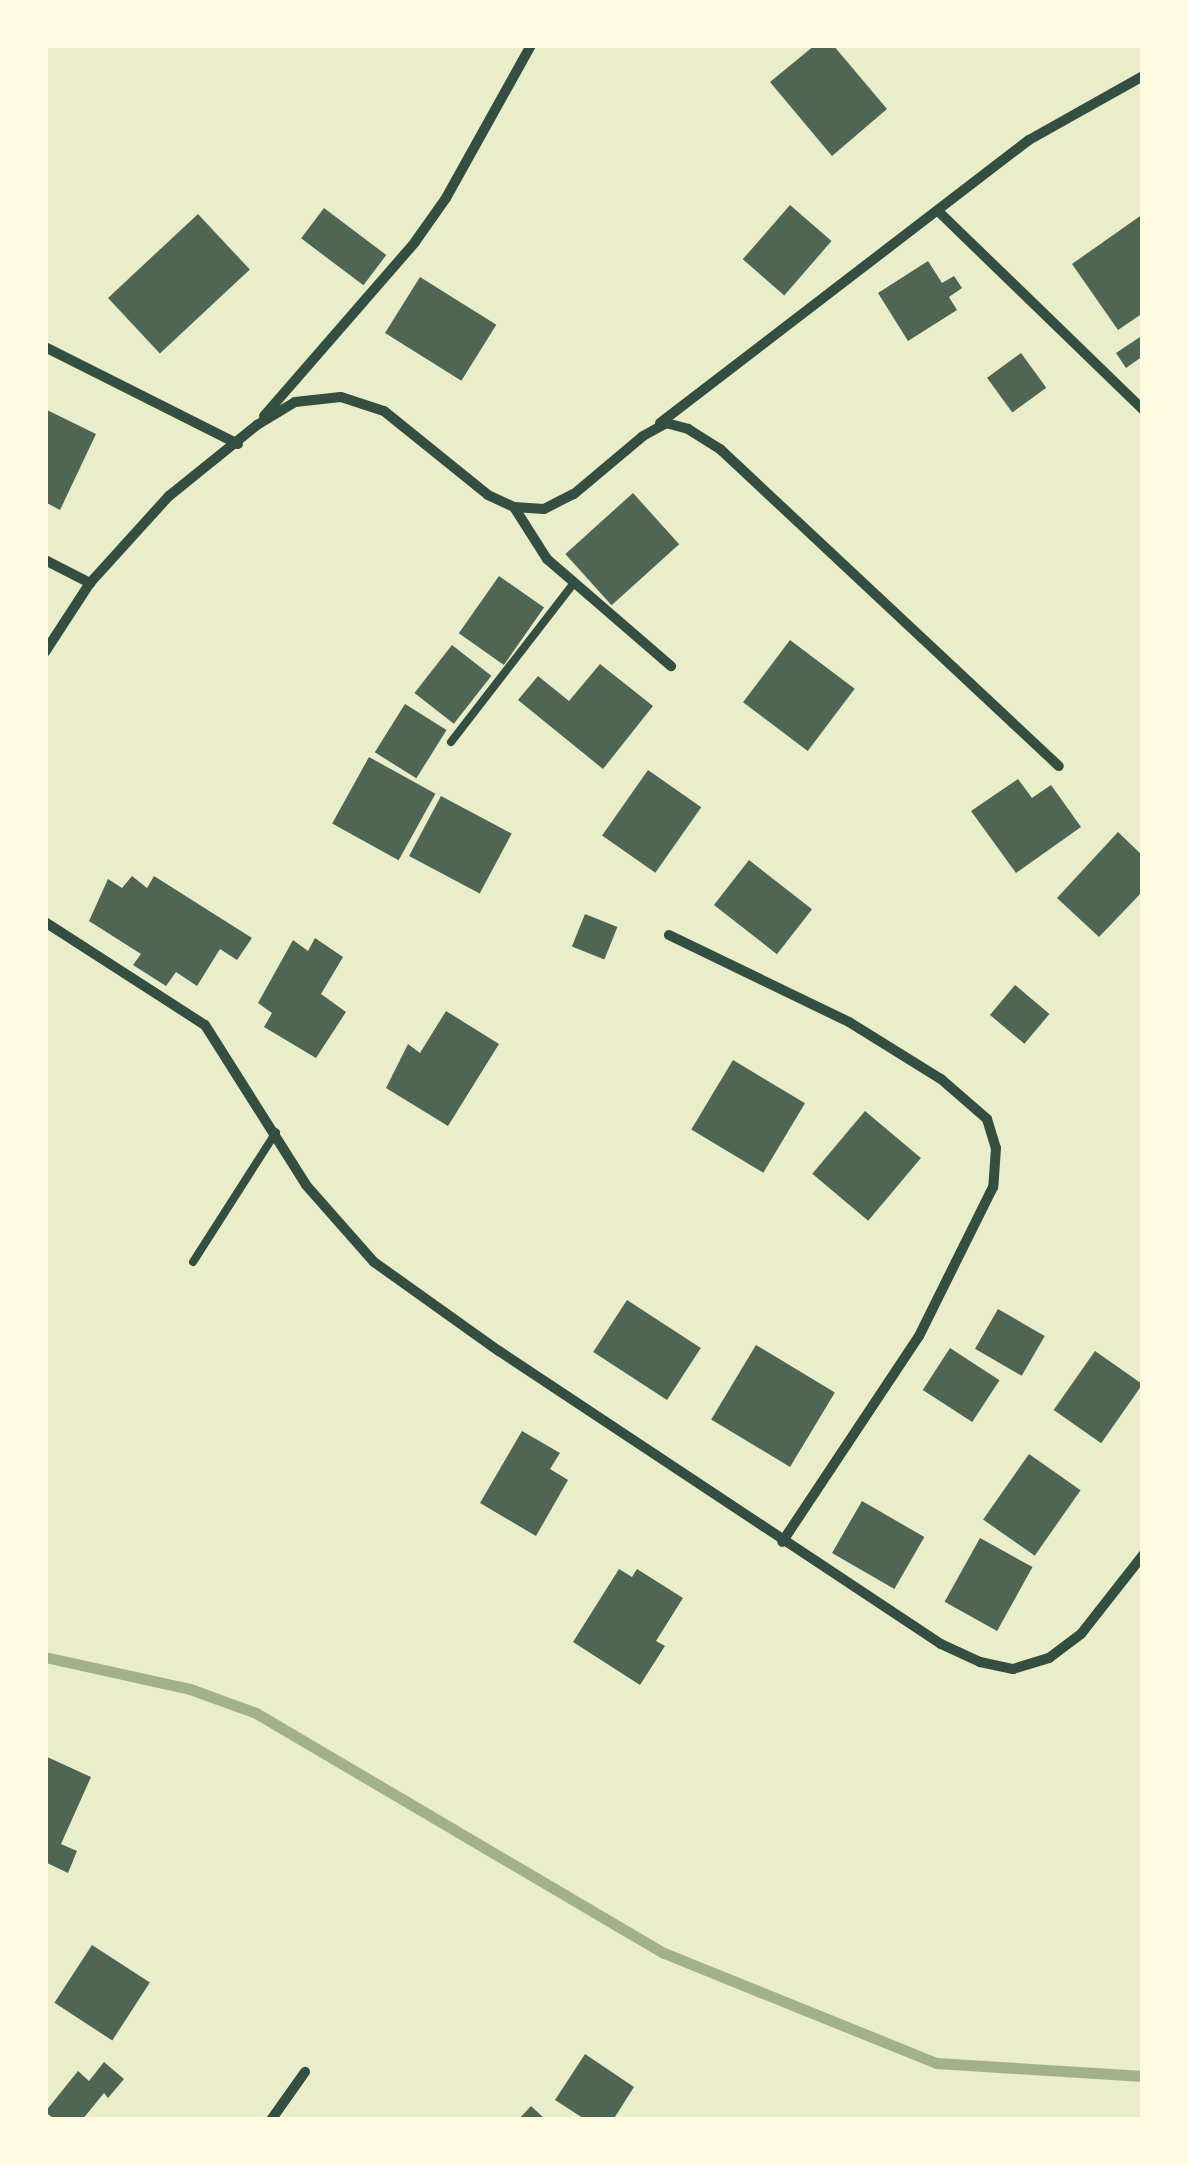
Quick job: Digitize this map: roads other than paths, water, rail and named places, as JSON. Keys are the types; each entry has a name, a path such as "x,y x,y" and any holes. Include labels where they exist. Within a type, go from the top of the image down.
{"street":[{"path":"45,652 90,583 169,496 257,425 415,242 454,184 531,45"},
{"path":"257,425 295,402 342,398 384,411 488,495 514,507 544,510 558,505 1029,140 1143,76"},
{"path":"938,211 1143,410"},
{"path":"45,347 238,444"},
{"path":"643,436 666,424 688,429 720,449 1059,766"},
{"path":"514,507 547,559 671,666"},
{"path":"45,560 90,583"},
{"path":"45,922 204,1025 276,1132 306,1185 374,1262 782,1542 941,1644 980,1662 1013,1669 1049,1658 1080,1634 1143,1556"},
{"path":"668,935 850,1022 941,1079 987,1120 996,1148 993,1188 920,1336 782,1542"},
{"path":"271,2120 305,2072"}],"lane":[{"path":"451,742 574,583"},
{"path":"193,1262 276,1132"}],"waterway":[{"path":"45,1657 190,1689 256,1713 664,1953 936,2063 1143,2076"}]}
